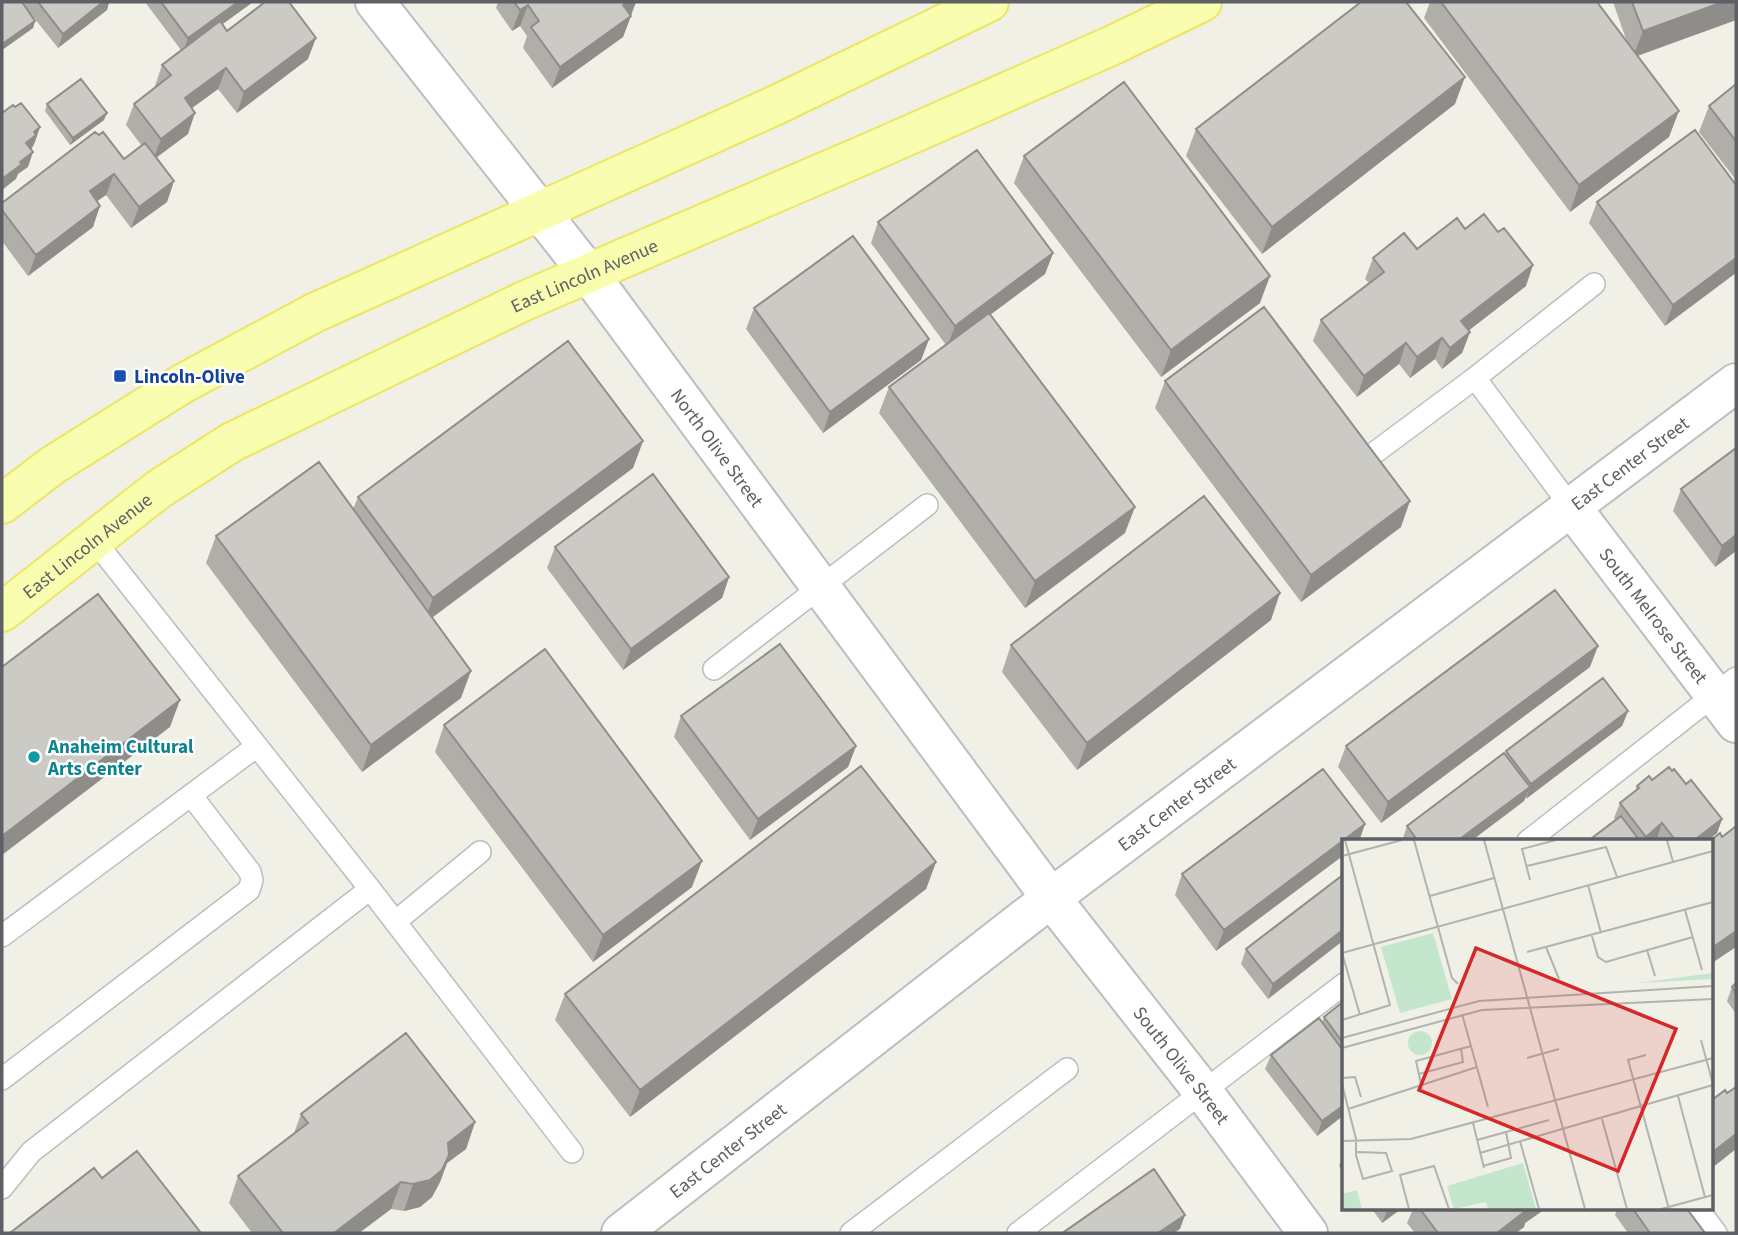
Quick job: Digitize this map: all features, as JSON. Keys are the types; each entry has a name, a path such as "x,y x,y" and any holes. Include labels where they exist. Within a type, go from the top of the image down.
{"main road":[{"path":"2,504 52,465 182,384 314,313 774,106 989,2"},
{"name":"East Lincoln Avenue","path":"2,612 159,489 232,442 524,301 1024,84 1202,2"}],"street":[{"name":"North Olive Street","path":"375,2 589,274 1051,898"},
{"name":"East Center Street","path":"621,1233 1051,898 1736,383"},
{"name":"South Melrose Street","path":"1572,508 1729,699"},
{"name":"South Olive Street","path":"1051,898 1204,1093 1308,1233"}],"lane":[{"path":"1365,460 1594,284"},
{"path":"1475,378 1572,508"},
{"path":"714,668 927,505"},
{"path":"94,540 370,889 572,1152"},
{"path":"1531,839 1729,699"},
{"path":"2,936 257,746"},
{"path":"2,1079 249,890 252,880 250,872 191,795"},
{"path":"395,922 480,852"},
{"path":"3,1184 31,1152 370,889"},
{"path":"1018,1233 1342,986"},
{"path":"851,1233 1067,1069"},
{"path":"1699,1210 1716,1233"}],"building":[{"path":"2,2 22,2 35,21 2,44"},
{"path":"38,2 103,2 63,34"},
{"path":"161,2 238,2 188,38"},
{"path":"265,2 289,2 316,38 244,92 226,68 185,98 195,113 161,139 134,104 171,75 162,65 220,21 227,31"},
{"path":"514,2 628,2 623,5 631,16 560,67 531,27 539,21 528,5 520,10"},
{"path":"1361,2 1406,2 1465,77 1272,227 1196,129"},
{"path":"1441,2 1597,2 1679,111 1579,185"},
{"path":"1632,2 1723,2 1643,31"},
{"path":"81,79 107,113 73,138 47,104"},
{"path":"1124,82 1270,276 1171,350 1024,156"},
{"path":"1736,84 1736,141 1709,106"},
{"path":"21,103 40,127 34,132 36,135 26,143 33,152 2,179 2,113"},
{"path":"1695,130 1736,185 1736,258 1673,305 1597,202"},
{"path":"95,132 99,135 103,132 124,159 145,143 174,181 139,207 114,174 90,191 100,206 36,255 2,210 2,203"},
{"path":"977,150 1053,253 955,326 878,222"},
{"path":"1484,214 1498,232 1504,228 1533,265 1461,321 1470,332 1450,348 1442,338 1417,357 1406,343 1364,376 1321,320 1384,272 1373,258 1404,233 1417,249 1457,218 1465,229"},
{"path":"853,236 929,339 830,412 754,308"},
{"path":"1264,307 1410,501 1311,575 1165,381"},
{"path":"989,313 1135,507 1035,581 889,387"},
{"path":"568,341 643,441 433,598 358,497"},
{"path":"1736,448 1736,535 1722,546 1681,489"},
{"path":"319,462 471,671 371,745 216,536"},
{"path":"653,474 729,577 631,649 555,547"},
{"path":"1204,496 1280,593 1087,743 1011,645"},
{"path":"1555,590 1598,646 1388,802 1346,746"},
{"path":"98,594 180,700 2,836 2,667"},
{"path":"780,644 856,746 758,819 681,716"},
{"path":"545,649 702,861 603,935 444,725"},
{"path":"1603,678 1628,711 1531,784 1506,751"},
{"path":"1504,753 1530,787 1460,839 1417,839 1407,826"},
{"path":"861,766 936,862 640,1090 565,994"},
{"path":"1669,767 1672,771 1674,769 1686,784 1691,780 1722,819 1696,839 1674,839 1662,823 1646,837 1620,803 1649,776 1652,780"},
{"path":"1323,769 1365,824 1224,930 1182,874"},
{"path":"1621,816 1638,839 1591,839"},
{"path":"1735,827 1736,931 1714,947 1712,839 1720,833 1722,837"},
{"path":"1342,876 1342,931 1273,984 1246,949"},
{"path":"1342,1003 1342,1041 1324,1017"},
{"path":"1319,1018 1342,1049 1342,1106 1322,1121 1271,1055"},
{"path":"406,1033 475,1122 448,1143 449,1155 442,1170 430,1180 413,1184 401,1182 334,1233 283,1233 238,1176 308,1123 301,1114"},
{"path":"1736,1087 1736,1134 1714,1151 1714,1098 1725,1090 1727,1093"},
{"path":"137,1151 201,1233 10,1233 94,1168 102,1178"},
{"path":"1154,1169 1185,1215 1158,1233 1064,1232"},
{"path":"1421,1210 1527,1210 1497,1233 1438,1233"},
{"path":"1634,1210 1688,1210 1705,1233 1650,1233"}],"place":[{"name":"Lincoln-Olive","path":"120,376"},
{"name":"Anaheim Cultural Arts Center","path":"34,757"}]}
